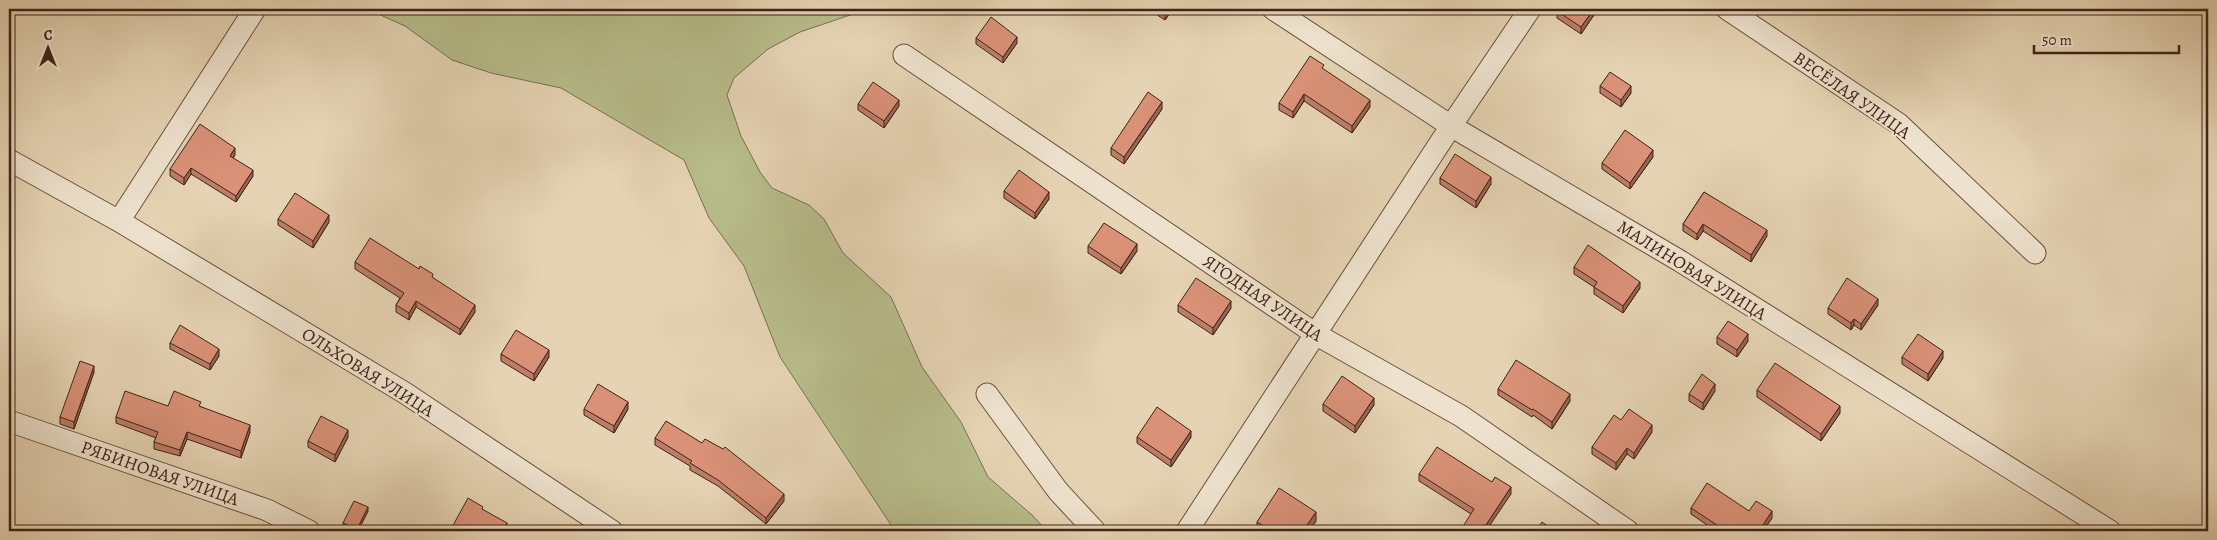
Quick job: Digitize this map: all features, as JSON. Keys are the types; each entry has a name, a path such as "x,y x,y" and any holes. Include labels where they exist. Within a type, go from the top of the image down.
{"street":[{"path":"120,221 254,9"},
{"name":"МАЛИНОВАЯ УЛИЦА","path":"1273,9 1451,126 1680,261 2110,531"},
{"path":"1187,531 1317,335 1451,126 1530,9"},
{"name":"ВЕСЁЛАЯ УЛИЦА","path":"1726,9 1899,124 2035,253"},
{"name":"ЯГОДНАЯ УЛИЦА","path":"904,55 1317,335 1461,416 1628,531"},
{"name":"ОЛЬХОВАЯ УЛИЦА","path":"9,161 120,221 405,393 612,531"},
{"path":"987,394 1058,491 1095,531"},
{"name":"РЯБИНОВАЯ УЛИЦА","path":"9,421 267,510 309,531"}],"green space":[{"path":"367,9 868,9 800,32 768,49 734,78 727,95 741,136 760,172 772,188 809,205 824,219 843,253 891,297 922,367 961,422 988,477 1032,515 1047,531 895,531 780,357 744,266 709,218 684,160 561,88 491,73 452,60 405,26"}],"building":[{"path":"1559,9 1594,9 1581,27 1557,11"},
{"path":"991,17 1017,37 1003,57 976,38"},
{"path":"1310,56 1324,65 1322,68 1370,100 1352,126 1304,94 1293,112 1279,103"},
{"path":"1610,72 1631,86 1621,100 1600,86"},
{"path":"873,82 899,100 884,121 858,104"},
{"path":"1148,92 1162,102 1124,157 1111,148"},
{"path":"200,124 235,148 230,156 253,170 236,196 191,168 184,178 170,169"},
{"path":"1625,130 1653,150 1630,183 1602,163"},
{"path":"1455,154 1491,177 1476,201 1440,178"},
{"path":"1019,170 1049,192 1035,213 1004,191"},
{"path":"1704,192 1767,230 1751,255 1703,224 1697,234 1683,224"},
{"path":"295,193 329,215 313,241 278,219"},
{"path":"1104,223 1137,244 1121,268 1088,246"},
{"path":"370,238 419,269 420,266 433,274 432,277 475,305 460,329 416,301 409,313 396,305 404,293 355,262"},
{"path":"1588,245 1640,282 1623,306 1594,287 1597,282 1574,267"},
{"path":"1196,278 1231,301 1213,328 1178,305"},
{"path":"1847,278 1878,299 1861,324 1854,319 1851,323 1828,308"},
{"path":"1728,321 1748,334 1737,350 1717,337"},
{"path":"180,325 219,349 210,364 170,343"},
{"path":"516,330 549,350 534,374 501,354"},
{"path":"1918,334 1943,351 1928,374 1902,357"},
{"path":"1516,360 1570,394 1552,422 1498,389"},
{"path":"80,361 94,366 74,422 60,417"},
{"path":"1775,363 1840,406 1821,434 1757,390"},
{"path":"1702,374 1715,384 1703,403 1689,394"},
{"path":"1342,376 1374,398 1355,426 1323,404"},
{"path":"598,384 628,402 614,426 584,409"},
{"path":"125,391 168,406 174,391 201,402 199,406 250,425 241,451 187,432 180,450 154,442 158,432 116,417"},
{"path":"1157,407 1191,431 1171,460 1137,437"},
{"path":"1629,409 1652,425 1634,453 1627,448 1616,463 1592,447 1614,415 1621,420"},
{"path":"321,416 348,430 335,455 308,441"},
{"path":"666,421 702,443 705,439 723,449 725,447 784,494 766,518 718,480 690,463 692,461 655,438"},
{"path":"1437,447 1492,482 1495,477 1511,487 1482,531 1460,531 1474,509 1419,474"},
{"path":"1707,483 1749,511 1756,501 1772,511 1759,531 1726,531 1691,508"},
{"path":"1279,488 1316,512 1305,528 1310,531 1272,531 1257,522"},
{"path":"468,498 483,507 482,509 507,523 502,531 450,531"},
{"path":"354,501 368,507 357,529 343,523"},
{"path":"1542,522 1555,531 1536,531"}]}
